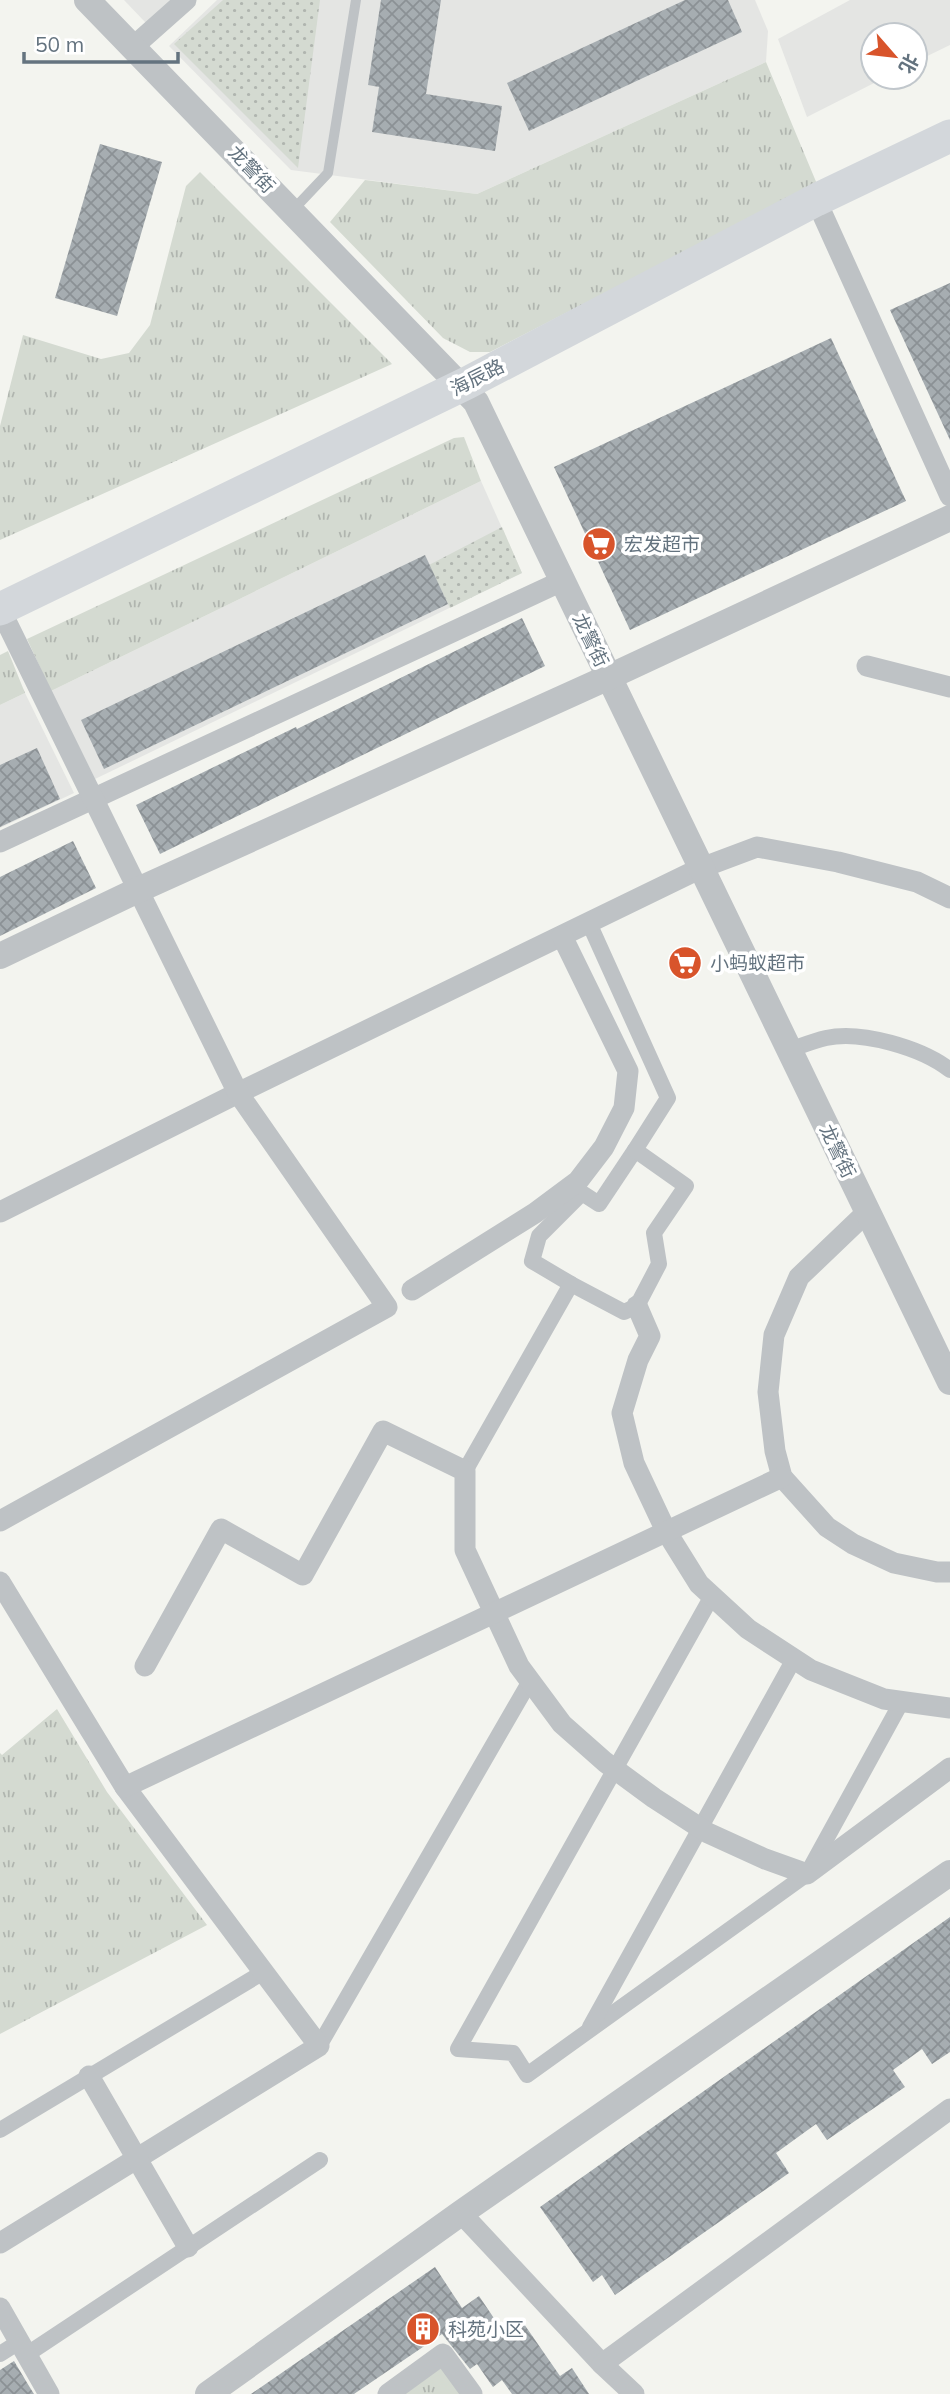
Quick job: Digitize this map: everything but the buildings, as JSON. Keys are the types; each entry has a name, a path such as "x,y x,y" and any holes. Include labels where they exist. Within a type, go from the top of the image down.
{"main road":[{"name":"海辰路","path":"3,623 468,394 821,210 950,136"},
{"name":"海辰路","path":"821,210 950,160"}],"street":[{"name":"龙警街","path":"87,0 468,394 609,677 950,1382"},
{"path":"133,47 186,0"},
{"path":"821,210 950,496"},
{"path":"0,956 138,890 609,677 950,517"},
{"path":"0,842 562,581"},
{"path":"0,1521 387,1307 237,1093 93,799 3,623"},
{"path":"867,666 950,687"},
{"path":"0,1212 237,1093 701,868 757,847 838,862 917,882 950,898"},
{"path":"589,923 667,1098 599,1204 582,1193 540,1236 532,1261 624,1312 636,1306 659,1264 654,1233 686,1186 635,1150"},
{"path":"412,1290 535,1213 578,1181 604,1147 624,1108 628,1071 562,936"},
{"path":"789,1050 827,1037 876,1038 935,1058 950,1070"},
{"path":"867,1212 799,1278 774,1335 768,1392 775,1451 782,1477 827,1527 853,1544 894,1563 950,1572"},
{"path":"572,1284 465,1471 465,1549 519,1667 562,1724 616,1770 699,1828 765,1859 807,1874"},
{"path":"636,1306 650,1336 638,1360 622,1413 634,1463 666,1531 699,1584 748,1629 811,1670 884,1699 950,1708"},
{"path":"145,1666 221,1529 303,1575 383,1430 465,1471"},
{"path":"125,1787 782,1477"},
{"path":"0,1582 125,1787 319,2046"},
{"path":"712,1596 458,2049 513,2053 527,2075 950,1768"},
{"path":"587,2032 794,1659"},
{"path":"0,2243 319,2046 530,1681"},
{"path":"807,1874 902,1701"},
{"path":"208,2394 461,2213 950,1873"},
{"path":"0,2130 262,1973"},
{"path":"89,2077 188,2247"},
{"path":"602,2364 950,2109"},
{"path":"0,2354 23,2348 188,2247 320,2160"},
{"path":"461,2213 602,2364 634,2394"},
{"path":"0,2308 49,2394"},
{"path":"388,2394 443,2354 472,2394"}],"lane":[{"path":"292,211 328,173 356,0"}],"shaded area":[{"path":"124,0 171,0 146,23"},
{"path":"217,0 755,0 768,31 766,62 477,194 291,170 169,46"},
{"path":"850,0 950,0 950,45 929,55 929,21 859,21 859,91 807,117 778,39"},
{"path":"481,481 522,573 95,779 51,691"},
{"path":"25,693 74,793 0,828 0,705"}],"green space":[{"path":"223,0 320,0 298,168 174,44"},
{"path":"766,62 817,184 490,352 470,352 443,338 330,222 365,180 477,194"},
{"path":"200,172 392,364 0,540 0,426 23,335 101,359 129,353 150,325 186,186"},
{"path":"464,437 481,481 51,691 27,639 454,438"},
{"path":"502,527 522,573 450,608 429,565"},
{"path":"8,651 25,693 0,705 0,655"},
{"path":"57,1709 107,1792 207,1925 0,2034 0,1753 2,1755"},
{"path":"444,2365 465,2394 405,2394"}],"place":[{"name":"宏发超市","path":"599,544"},
{"name":"小蚂蚁超市","path":"685,963"},
{"name":"科苑小区","path":"423,2329"}]}
